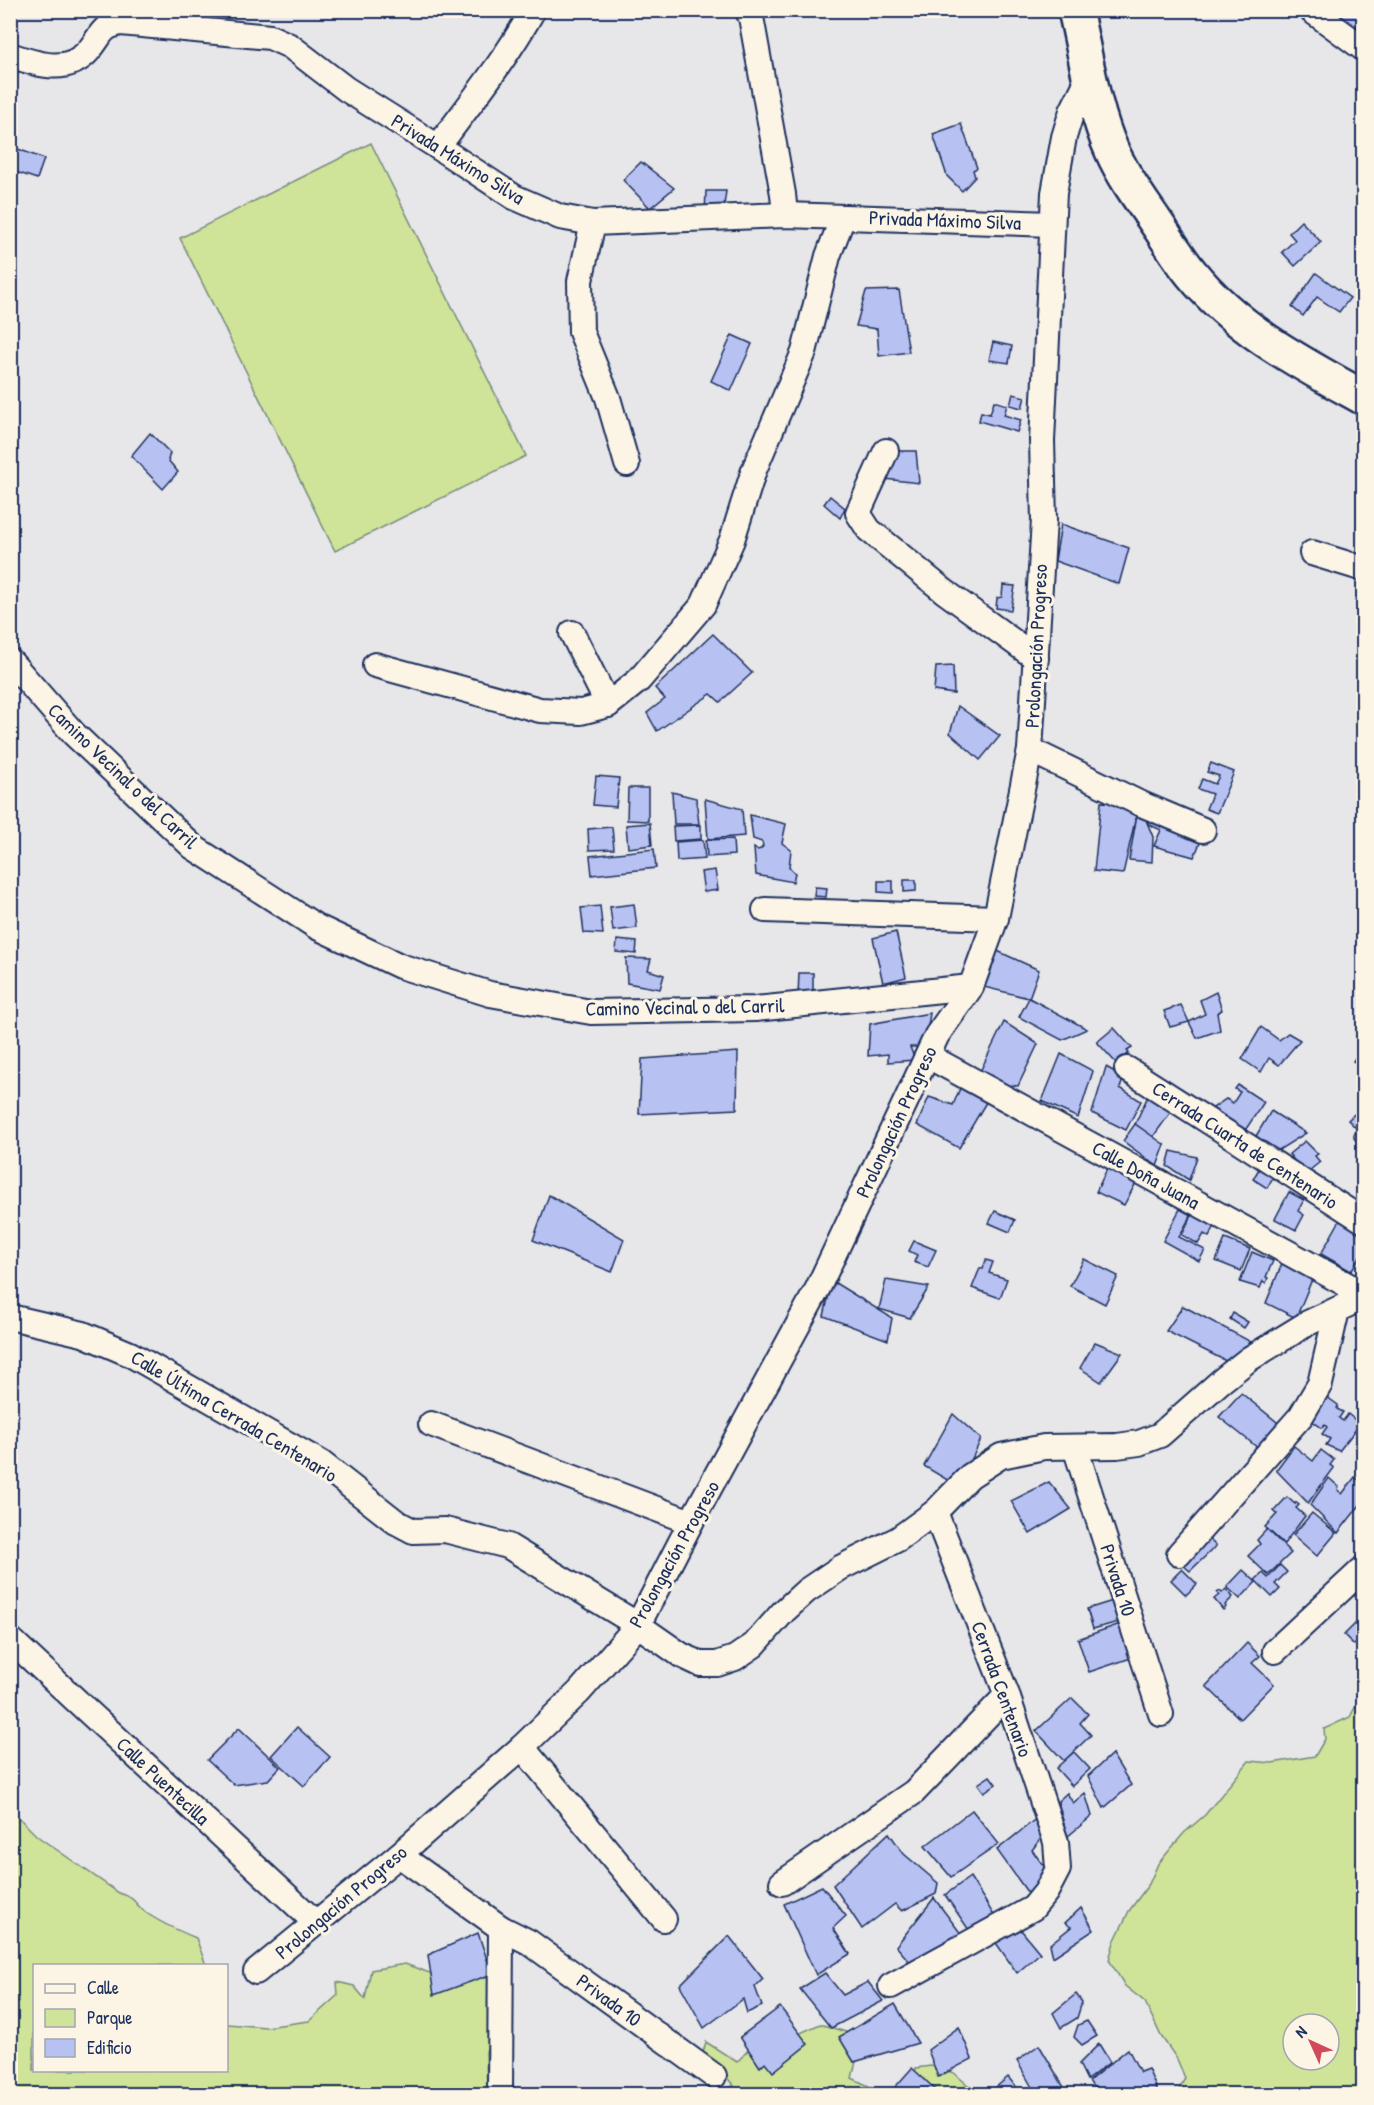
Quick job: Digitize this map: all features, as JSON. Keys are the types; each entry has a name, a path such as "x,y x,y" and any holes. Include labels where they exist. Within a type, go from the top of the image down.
{"street":[{"path":"438,147 521,32 532,10"},
{"path":"747,10 751,17 785,215"},
{"path":"1075,10 1104,131 1112,153 1128,182 1191,273 1219,303 1252,331 1280,351 1364,398"},
{"path":"1311,10 1364,49"},
{"name":"Privada Máximo Silva","path":"10,55 46,67 79,60 90,50 100,33 109,26 121,23 270,37 290,46 346,89 514,197 560,217 593,223 785,215 1052,224"},
{"name":"Prolongación Progreso","path":"256,1972 399,1855 522,1746 579,1692 638,1625 817,1290 937,1035 971,987 996,918 1030,750 1044,520 1042,441 1054,194 1064,137 1072,111 1090,75"},
{"path":"375,665 540,710 581,712 608,705 639,680 703,605 732,540 754,470 804,352 828,256 843,217"},
{"path":"593,223 580,281 581,332 608,398 627,464"},
{"path":"886,450 858,513 869,530 945,591 1036,658"},
{"path":"1312,553 1364,569"},
{"path":"572,633 608,705"},
{"name":"Camino Vecinal o del Carril","path":"12,663 74,734 193,847 317,927 400,966 490,994 591,1012 755,1010 971,987"},
{"path":"1030,750 1139,803 1203,830"},
{"path":"765,910 996,918"},
{"name":"Calle Doña Juana","path":"928,1056 1364,1296"},
{"name":"Cerrada Cuarta de Centenario","path":"1127,1069 1364,1221"},
{"name":"Calle Última Cerrada Centenario","path":"10,1317 83,1334 130,1354 321,1463 396,1522 413,1531 445,1530 508,1546 638,1625 681,1655 700,1664 717,1664 735,1658 754,1645 783,1612 806,1591 840,1568 898,1539 935,1512 970,1476 1001,1455 1044,1447 1117,1446 1139,1443 1160,1435 1250,1359 1308,1323 1364,1296"},
{"path":"1179,1554 1301,1416 1320,1384 1337,1310"},
{"path":"431,1424 691,1522"},
{"name":"Privada 10","path":"1075,1447 1161,1714"},
{"name":"Cerrada Centenario","path":"891,1986 1033,1908 1046,1892 1058,1869 1056,1842 1007,1695 935,1512"},
{"path":"1275,1652 1364,1568"},
{"name":"Calle Puentecilla","path":"10,1639 316,1923"},
{"path":"782,1883 914,1792 1007,1695"},
{"path":"522,1746 664,1919"},
{"name":"Privada 10","path":"399,1855 501,1928 528,1942 714,2076"},
{"path":"500,2094 501,1928"}],"green space":[{"path":"371,143 526,456 335,551 180,238"},
{"path":"1363,1692 1363,2094 1177,2094 1185,2078 1145,2002 1125,1986 1109,1960 1114,1942 1129,1911 1149,1884 1158,1864 1184,1833 1205,1815 1249,1761 1272,1763 1315,1756 1325,1739 1324,1729 1350,1717"},
{"path":"10,1809 37,1836 119,1893 132,1899 145,1912 196,1938 206,1964 33,1964 33,2072 228,2072 228,2024 266,2027 309,2021 338,1995 337,1982 354,1986 365,1999 371,1970 405,1964 446,1979 499,1976 503,2024 486,2051 487,2094 11,2094"},
{"path":"820,2024 862,2037 852,2078 881,2092 896,2091 906,2094 706,2094 734,2086 719,2068 700,2063 706,2042 737,2062 754,2044 783,2041"},
{"path":"931,2066 954,2073 978,2094 909,2094 916,2068"}],"building":[{"path":"1339,10 1364,10 1364,17 1356,28 1336,15"},
{"path":"961,124 977,168 973,170 975,177 962,191 947,176 933,134"},
{"path":"10,146 44,159 37,179 10,170"},
{"path":"641,162 674,188 650,208 623,180"},
{"path":"706,191 726,191 723,213 705,214"},
{"path":"1301,221 1321,242 1295,266 1282,252 1295,240 1289,233"},
{"path":"1316,273 1350,298 1339,312 1317,297 1303,316 1292,307"},
{"path":"899,290 909,352 879,356 877,329 856,326 866,291"},
{"path":"732,335 752,344 731,391 711,381"},
{"path":"993,342 1012,346 1009,363 989,360"},
{"path":"1013,394 1025,397 1022,408 1010,405"},
{"path":"994,401 1007,405 1004,415 1021,420 1017,432 979,421 981,412 990,414"},
{"path":"150,433 170,453 168,460 178,472 163,489 131,456"},
{"path":"886,451 916,451 919,483 885,479"},
{"path":"830,496 845,508 840,518 824,504"},
{"path":"1061,524 1129,548 1119,584 1055,561"},
{"path":"1003,585 1015,586 1011,610 996,608 997,598 1002,597"},
{"path":"713,634 752,673 720,702 711,694 657,731 647,713 665,699 655,688"},
{"path":"953,666 954,694 934,691 936,667"},
{"path":"958,706 1000,736 980,760 950,733"},
{"path":"1211,763 1234,772 1217,813 1206,809 1212,794 1198,789 1202,779 1215,784 1219,776 1207,772"},
{"path":"596,776 619,778 616,807 593,805"},
{"path":"628,788 648,788 648,821 627,820"},
{"path":"672,792 696,798 699,824 674,824"},
{"path":"705,799 742,809 744,836 708,839"},
{"path":"1101,802 1139,803 1123,874 1094,871"},
{"path":"1139,803 1153,837 1152,862 1129,860"},
{"path":"1149,810 1203,836 1194,857 1154,846 1161,830 1148,824"},
{"path":"750,815 786,824 782,843 791,850 789,867 795,873 793,882 756,875 754,848 757,850 763,846 762,842 753,839"},
{"path":"650,823 652,845 628,848 626,825"},
{"path":"701,825 701,839 674,841 673,826"},
{"path":"612,827 614,849 589,850 588,829"},
{"path":"733,839 734,855 707,857 706,840"},
{"path":"703,840 705,859 677,861 676,842"},
{"path":"654,849 656,868 592,875 590,856"},
{"path":"715,870 718,890 704,892 701,872"},
{"path":"904,880 916,880 916,891 904,892"},
{"path":"878,881 893,881 893,893 878,892"},
{"path":"815,887 827,888 826,897 814,896"},
{"path":"634,904 637,928 613,931 610,907"},
{"path":"600,906 603,934 584,933 581,908"},
{"path":"896,932 906,977 883,983 873,938"},
{"path":"617,940 637,942 636,954 616,952"},
{"path":"993,949 1039,970 1029,998 984,987"},
{"path":"626,958 651,959 648,970 664,975 660,989 627,983"},
{"path":"799,973 813,973 813,996 798,996"},
{"path":"1216,992 1222,1010 1217,1013 1220,1030 1197,1038 1189,1022 1205,1014 1200,1000"},
{"path":"1029,998 1087,1029 1062,1040 1019,1017"},
{"path":"1181,1005 1189,1022 1170,1027 1164,1011"},
{"path":"930,1013 925,1047 910,1047 915,1060 888,1062 888,1054 868,1056 870,1024"},
{"path":"1004,1022 1038,1044 1018,1086 975,1082"},
{"path":"1261,1027 1279,1040 1288,1033 1300,1040 1279,1065 1269,1058 1261,1072 1242,1059"},
{"path":"1114,1028 1132,1048 1117,1064 1097,1042"},
{"path":"1364,1045 1364,1068 1353,1061"},
{"path":"738,1052 737,1109 639,1114 642,1059"},
{"path":"1061,1054 1093,1071 1078,1118 1042,1101"},
{"path":"1106,1067 1124,1077 1120,1088 1141,1101 1126,1130 1092,1113"},
{"path":"1238,1085 1264,1102 1242,1135 1207,1112 1226,1099 1233,1103 1240,1092 1235,1089"},
{"path":"961,1086 988,1099 959,1148 917,1125 929,1097 953,1105"},
{"path":"1148,1096 1173,1109 1153,1137 1135,1124"},
{"path":"1363,1106 1364,1144 1359,1144 1354,1138 1358,1130 1348,1120"},
{"path":"1271,1111 1306,1133 1274,1153 1253,1141"},
{"path":"1135,1124 1165,1145 1157,1166 1123,1141"},
{"path":"1305,1141 1318,1154 1315,1156 1320,1162 1305,1174 1289,1154"},
{"path":"1171,1151 1197,1157 1189,1180 1167,1166"},
{"path":"1263,1162 1277,1170 1267,1188 1253,1179"},
{"path":"1109,1165 1138,1179 1124,1205 1096,1192"},
{"path":"1289,1192 1304,1200 1298,1211 1304,1215 1296,1230 1275,1219"},
{"path":"549,1195 624,1239 612,1272 533,1240"},
{"path":"1180,1209 1191,1215 1179,1237 1205,1250 1199,1261 1163,1241"},
{"path":"1195,1210 1215,1226 1209,1237 1204,1234 1198,1244 1182,1235"},
{"path":"995,1211 1015,1220 1010,1232 989,1223"},
{"path":"1344,1213 1364,1225 1364,1250 1351,1271 1321,1254"},
{"path":"1225,1239 1250,1249 1241,1271 1216,1261"},
{"path":"914,1241 936,1250 928,1267 914,1262 917,1255 909,1251"},
{"path":"1252,1252 1273,1261 1266,1277 1268,1278 1266,1283 1263,1281 1260,1288 1240,1282"},
{"path":"1084,1259 1118,1276 1105,1304 1070,1286"},
{"path":"986,1260 993,1262 989,1273 1007,1279 1000,1298 972,1288"},
{"path":"1283,1261 1313,1277 1296,1318 1266,1303"},
{"path":"886,1280 929,1287 910,1318 879,1309"},
{"path":"832,1281 892,1318 888,1340 824,1316"},
{"path":"1183,1306 1255,1344 1230,1363 1166,1331"},
{"path":"1233,1313 1248,1322 1244,1328 1230,1319"},
{"path":"1095,1342 1122,1353 1101,1382 1080,1368"},
{"path":"1241,1393 1287,1430 1267,1455 1219,1417"},
{"path":"1327,1397 1338,1405 1337,1409 1343,1412 1339,1418 1343,1421 1348,1414 1360,1424 1339,1451 1326,1445 1330,1439 1322,1434 1327,1427 1325,1425 1322,1428 1311,1420"},
{"path":"953,1414 981,1439 959,1487 924,1466"},
{"path":"1294,1446 1313,1461 1321,1450 1334,1460 1330,1465 1334,1468 1308,1503 1276,1470"},
{"path":"1355,1477 1364,1484 1364,1500 1338,1533 1310,1505 1329,1478 1339,1487 1338,1490 1342,1494"},
{"path":"1049,1482 1071,1509 1030,1534 1011,1501"},
{"path":"1287,1497 1299,1505 1296,1508 1305,1516 1284,1544 1265,1527 1277,1514 1274,1511"},
{"path":"1312,1513 1336,1533 1317,1556 1293,1535"},
{"path":"1267,1529 1291,1553 1268,1575 1248,1556 1260,1544 1257,1540"},
{"path":"1208,1538 1216,1546 1190,1571 1183,1565"},
{"path":"1280,1565 1287,1572 1275,1584 1280,1589 1272,1597 1255,1580 1263,1573 1268,1578"},
{"path":"1182,1569 1197,1584 1186,1595 1171,1580"},
{"path":"1243,1570 1256,1582 1240,1599 1227,1587"},
{"path":"1226,1589 1233,1597 1223,1610 1214,1599 1219,1595 1217,1593 1220,1591 1222,1593"},
{"path":"1116,1600 1122,1621 1093,1629 1087,1609"},
{"path":"1361,1618 1364,1621 1364,1636 1354,1645 1344,1635"},
{"path":"1120,1624 1131,1658 1089,1672 1078,1639"},
{"path":"1247,1643 1260,1656 1252,1663 1274,1684 1240,1719 1206,1686"},
{"path":"1072,1698 1088,1714 1080,1723 1091,1735 1064,1761 1036,1731"},
{"path":"297,1727 330,1757 304,1786 271,1756"},
{"path":"239,1728 280,1767 268,1780 234,1785 207,1760"},
{"path":"1074,1752 1090,1769 1072,1786 1056,1768"},
{"path":"1112,1754 1131,1785 1104,1808 1088,1776"},
{"path":"990,1776 996,1784 984,1792 978,1784"},
{"path":"1067,1793 1073,1803 1085,1793 1092,1816 1067,1837 1058,1801"},
{"path":"972,1810 999,1844 951,1877 925,1846"},
{"path":"1038,1817 1048,1829 1032,1850 1051,1876 1030,1896 997,1850"},
{"path":"889,1833 904,1854 938,1883 936,1894 902,1911 895,1904 862,1929 833,1885"},
{"path":"970,1877 995,1917 973,1936 945,1895"},
{"path":"822,1886 846,1916 833,1928 850,1954 816,1975 784,1904"},
{"path":"934,1898 965,1939 916,1969 896,1946"},
{"path":"1081,1908 1094,1930 1053,1957 1050,1944 1071,1927 1065,1923"},
{"path":"1017,1925 1040,1953 1017,1973 996,1943"},
{"path":"478,1933 492,1974 434,1995 428,1955"},
{"path":"729,1936 763,1979 755,1987 762,2006 747,2013 743,1999 704,2028 680,1985"},
{"path":"825,1973 843,1995 868,1982 883,2001 831,2028 800,1989"},
{"path":"1076,1994 1082,2002 1077,2018 1061,2028 1053,2013"},
{"path":"895,2004 918,2043 854,2062 839,2037"},
{"path":"780,2007 808,2044 773,2072 765,2062 760,2067 740,2037"},
{"path":"1087,2021 1097,2036 1082,2045 1074,2037 1078,2025"},
{"path":"959,2027 972,2059 938,2077 928,2050"},
{"path":"1099,2044 1110,2062 1087,2080 1079,2064"},
{"path":"1039,2045 1068,2094 1036,2094 1017,2061"},
{"path":"1128,2049 1140,2072 1148,2069 1159,2094 1116,2094 1114,2091 1110,2094 1098,2094 1089,2081"},
{"path":"912,2068 936,2090 932,2094 889,2094"},
{"path":"1008,2077 1022,2094 988,2094"},
{"path":"1364,2085 1364,2094 1355,2094"}]}
